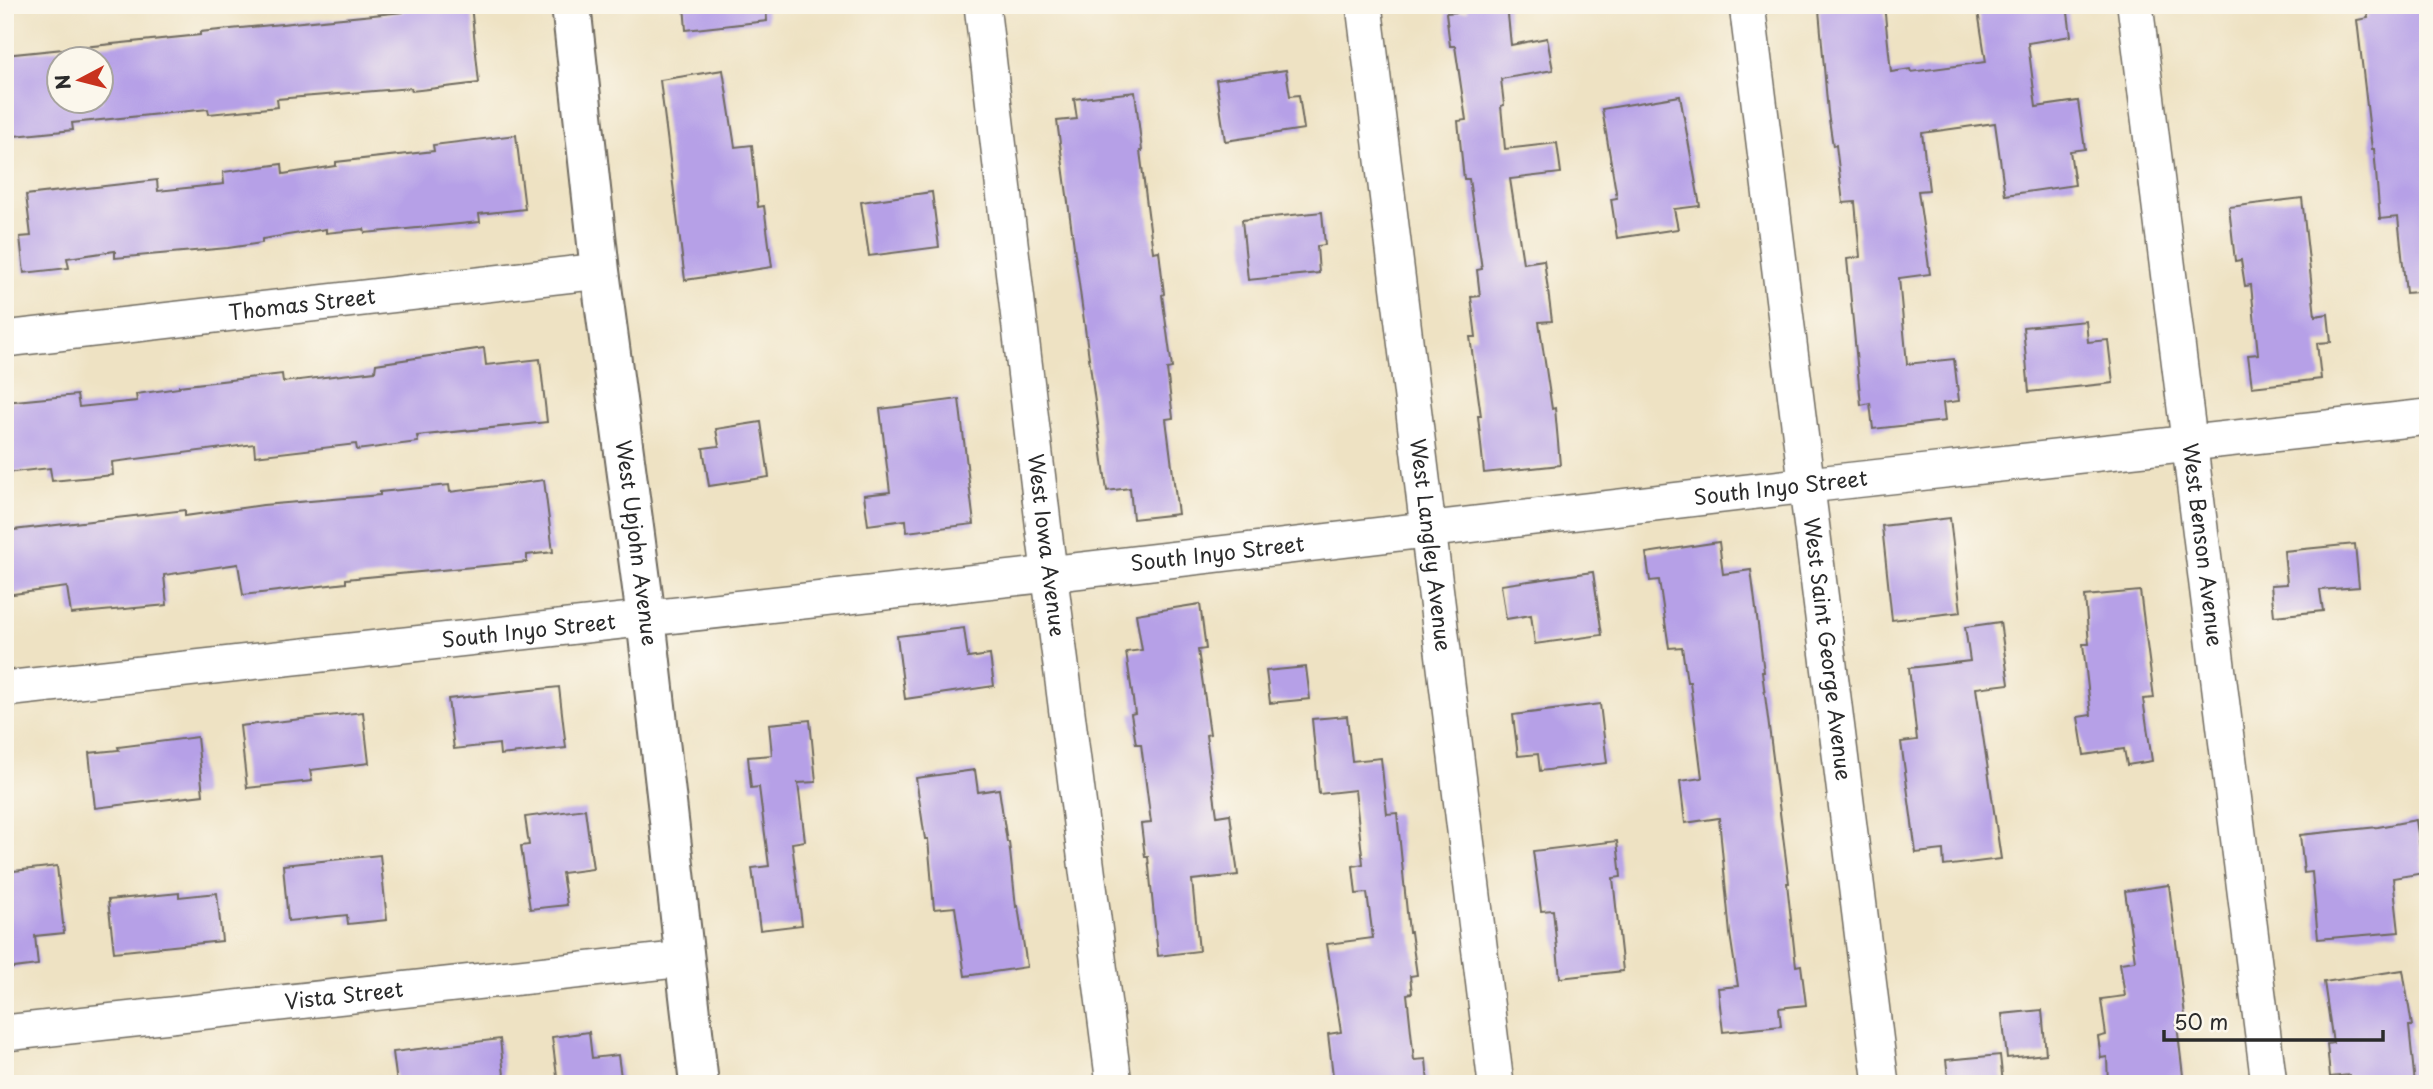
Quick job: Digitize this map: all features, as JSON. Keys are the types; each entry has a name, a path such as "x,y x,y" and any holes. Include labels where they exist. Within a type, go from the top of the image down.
{"street":[{"name":"West Upjohn Avenue","path":"571,5 600,271 646,618 699,1084"},
{"name":"West Iowa Avenue","path":"982,5 1049,575 1114,1084"},
{"name":"West Langley Avenue","path":"1364,5 1496,1084"},
{"name":"West Saint George Avenue","path":"1747,5 1881,1084"},
{"name":"West Benson Avenue","path":"2135,5 2269,1084"},
{"name":"Thomas Street","path":"5,339 600,271"},
{"name":"South Inyo Street","path":"5,690 1049,575 1808,485 2428,417"},
{"name":"Vista Street","path":"5,1033 684,959"}],"building":[{"path":"439,5 471,5 479,83 412,91 411,88 277,99 278,107 209,114 208,109 72,123 73,130 5,137 5,55 46,51 46,116 116,116 116,46 93,46 200,35 200,32 403,12 403,9"},
{"path":"684,5 766,5 767,21 686,30"},
{"path":"1467,5 1507,5 1511,45 1547,38 1553,70 1501,79 1504,105 1501,106 1505,149 1557,143 1561,173 1510,179 1523,263 1544,260 1552,321 1539,322 1552,409 1555,408 1560,465 1484,473 1478,416 1481,416 1470,337 1476,337 1471,297 1480,296 1477,270 1482,269 1469,179 1464,179 1458,121 1466,120 1455,46 1450,46 1446,13 1468,11"},
{"path":"1884,5 1891,72 1910,69 1911,72 1986,62 1977,5 2067,5 2071,36 2028,43 2036,107 2078,101 2085,149 2070,151 2075,185 2005,195 1995,123 1922,133 1929,190 1918,191 1930,274 1899,278 1907,364 1954,359 1959,401 1943,403 1945,421 1873,429 1870,403 1861,405 1847,259 1860,257 1855,202 1843,203 1836,145 1833,146 1828,113 1819,10"},
{"path":"2366,5 2428,5 2428,291 2406,293 2398,217 2380,219 2357,20 2368,18"},
{"path":"723,70 735,147 752,145 758,207 764,206 772,267 685,280 660,80"},
{"path":"1286,70 1290,96 1299,95 1304,129 1225,141 1216,80"},
{"path":"1135,92 1153,252 1159,251 1172,368 1167,369 1173,418 1166,419 1178,514 1133,519 1130,488 1107,491 1057,121 1077,119 1074,99"},
{"path":"1680,96 1700,206 1674,209 1678,229 1617,238 1611,199 1617,198 1602,109"},
{"path":"516,135 525,209 479,214 480,222 365,233 364,229 326,233 326,229 262,239 262,243 228,248 115,258 115,251 67,258 69,268 24,273 20,237 31,236 26,195 157,180 158,191 224,184 223,172 282,164 283,174 336,166 336,162 434,151 433,145"},
{"path":"932,192 939,247 869,256 861,202"},
{"path":"2302,198 2315,316 2328,314 2331,342 2317,343 2321,379 2252,387 2248,355 2258,354 2251,285 2245,286 2241,260 2235,261 2229,207"},
{"path":"1322,212 1325,245 1317,246 1319,273 1248,280 1242,220"},
{"path":"2086,321 2088,342 2108,340 2113,383 2029,392 2023,327"},
{"path":"484,348 486,365 540,359 547,422 417,436 418,442 357,450 356,444 255,456 254,444 112,462 113,475 52,481 50,468 5,473 5,402 77,395 79,407 137,401 136,394 179,386 282,374 283,382 375,371 376,364"},
{"path":"959,399 974,524 907,532 906,520 868,525 864,495 890,492 880,409"},
{"path":"761,422 769,477 709,486 703,448 719,446 716,429"},
{"path":"544,480 553,552 527,555 527,562 346,579 346,583 243,595 238,564 164,575 167,605 71,614 67,587 5,595 5,531 185,510 185,516 449,485 450,492"},
{"path":"1950,518 1961,612 1892,620 1882,526"},
{"path":"1719,542 1723,574 1751,570 1789,883 1796,966 1801,965 1806,1005 1779,1008 1781,1026 1723,1032 1718,988 1738,986 1730,934 1719,818 1685,823 1680,781 1702,778 1690,682 1687,682 1682,647 1669,648 1659,580 1650,581 1646,553"},
{"path":"2355,544 2359,587 2320,590 2323,611 2274,616 2271,585 2287,584 2284,551"},
{"path":"1593,572 1602,635 1535,644 1531,615 1506,619 1501,585"},
{"path":"2140,591 2154,698 2143,699 2152,761 2127,765 2124,749 2084,755 2078,717 2091,715 2083,644 2089,644 2085,596"},
{"path":"1200,604 1206,649 1198,650 1210,734 1206,735 1217,816 1230,814 1238,875 1192,880 1199,951 1158,956 1148,857 1145,857 1141,824 1151,823 1141,744 1136,744 1131,714 1135,713 1126,652 1142,650 1136,614"},
{"path":"2000,622 2009,684 1976,688 2001,859 1944,866 1943,850 1916,853 1901,742 1917,740 1909,668 1970,661 1965,627"},
{"path":"964,628 968,658 990,655 994,686 905,699 897,636"},
{"path":"1306,667 1310,699 1270,703 1266,671"},
{"path":"559,687 566,748 500,755 499,744 454,749 448,699"},
{"path":"1600,704 1607,763 1540,771 1538,754 1518,756 1513,715"},
{"path":"363,712 369,763 310,770 312,781 247,788 240,726"},
{"path":"1347,716 1352,761 1381,758 1387,814 1397,813 1409,932 1417,975 1410,976 1412,993 1407,994 1414,1060 1426,1059 1428,1084 1334,1084 1328,1034 1341,1032 1327,944 1373,938 1367,893 1356,894 1353,866 1363,864 1355,790 1319,794 1312,719"},
{"path":"810,720 816,782 798,783 805,841 792,843 802,925 760,930 752,868 769,866 759,787 751,788 748,757 772,755 769,724"},
{"path":"197,737 203,795 95,808 89,753"},
{"path":"975,770 978,792 999,789 1027,967 965,976 955,907 934,909 928,839 925,839 916,778"},
{"path":"585,809 593,869 562,873 567,905 530,909 521,846 529,845 525,817"},
{"path":"2416,820 2424,873 2393,878 2399,932 2318,939 2312,872 2304,873 2300,835"},
{"path":"1617,841 1621,877 1613,878 1623,971 1560,978 1553,910 1541,911 1533,851"},
{"path":"380,855 387,920 348,924 347,915 288,921 283,865"},
{"path":"57,866 64,933 35,936 38,965 5,969 5,872"},
{"path":"2169,885 2186,1024 2177,1025 2184,1084 2108,1084 2107,1057 2101,1058 2098,1037 2106,1035 2101,999 2125,996 2120,963 2135,961 2125,891"},
{"path":"179,893 179,897 217,893 222,941 114,952 108,900"},
{"path":"2403,970 2412,1026 2409,1026 2415,1084 2350,1084 2349,1075 2330,1077 2327,1044 2333,1043 2324,982"},
{"path":"2042,1010 2046,1054 2007,1058 2002,1014"},
{"path":"589,1032 592,1058 618,1055 622,1084 558,1084 552,1037"},
{"path":"500,1039 505,1084 397,1084 393,1052"},
{"path":"2000,1055 2003,1084 1949,1084 1946,1060"}]}
